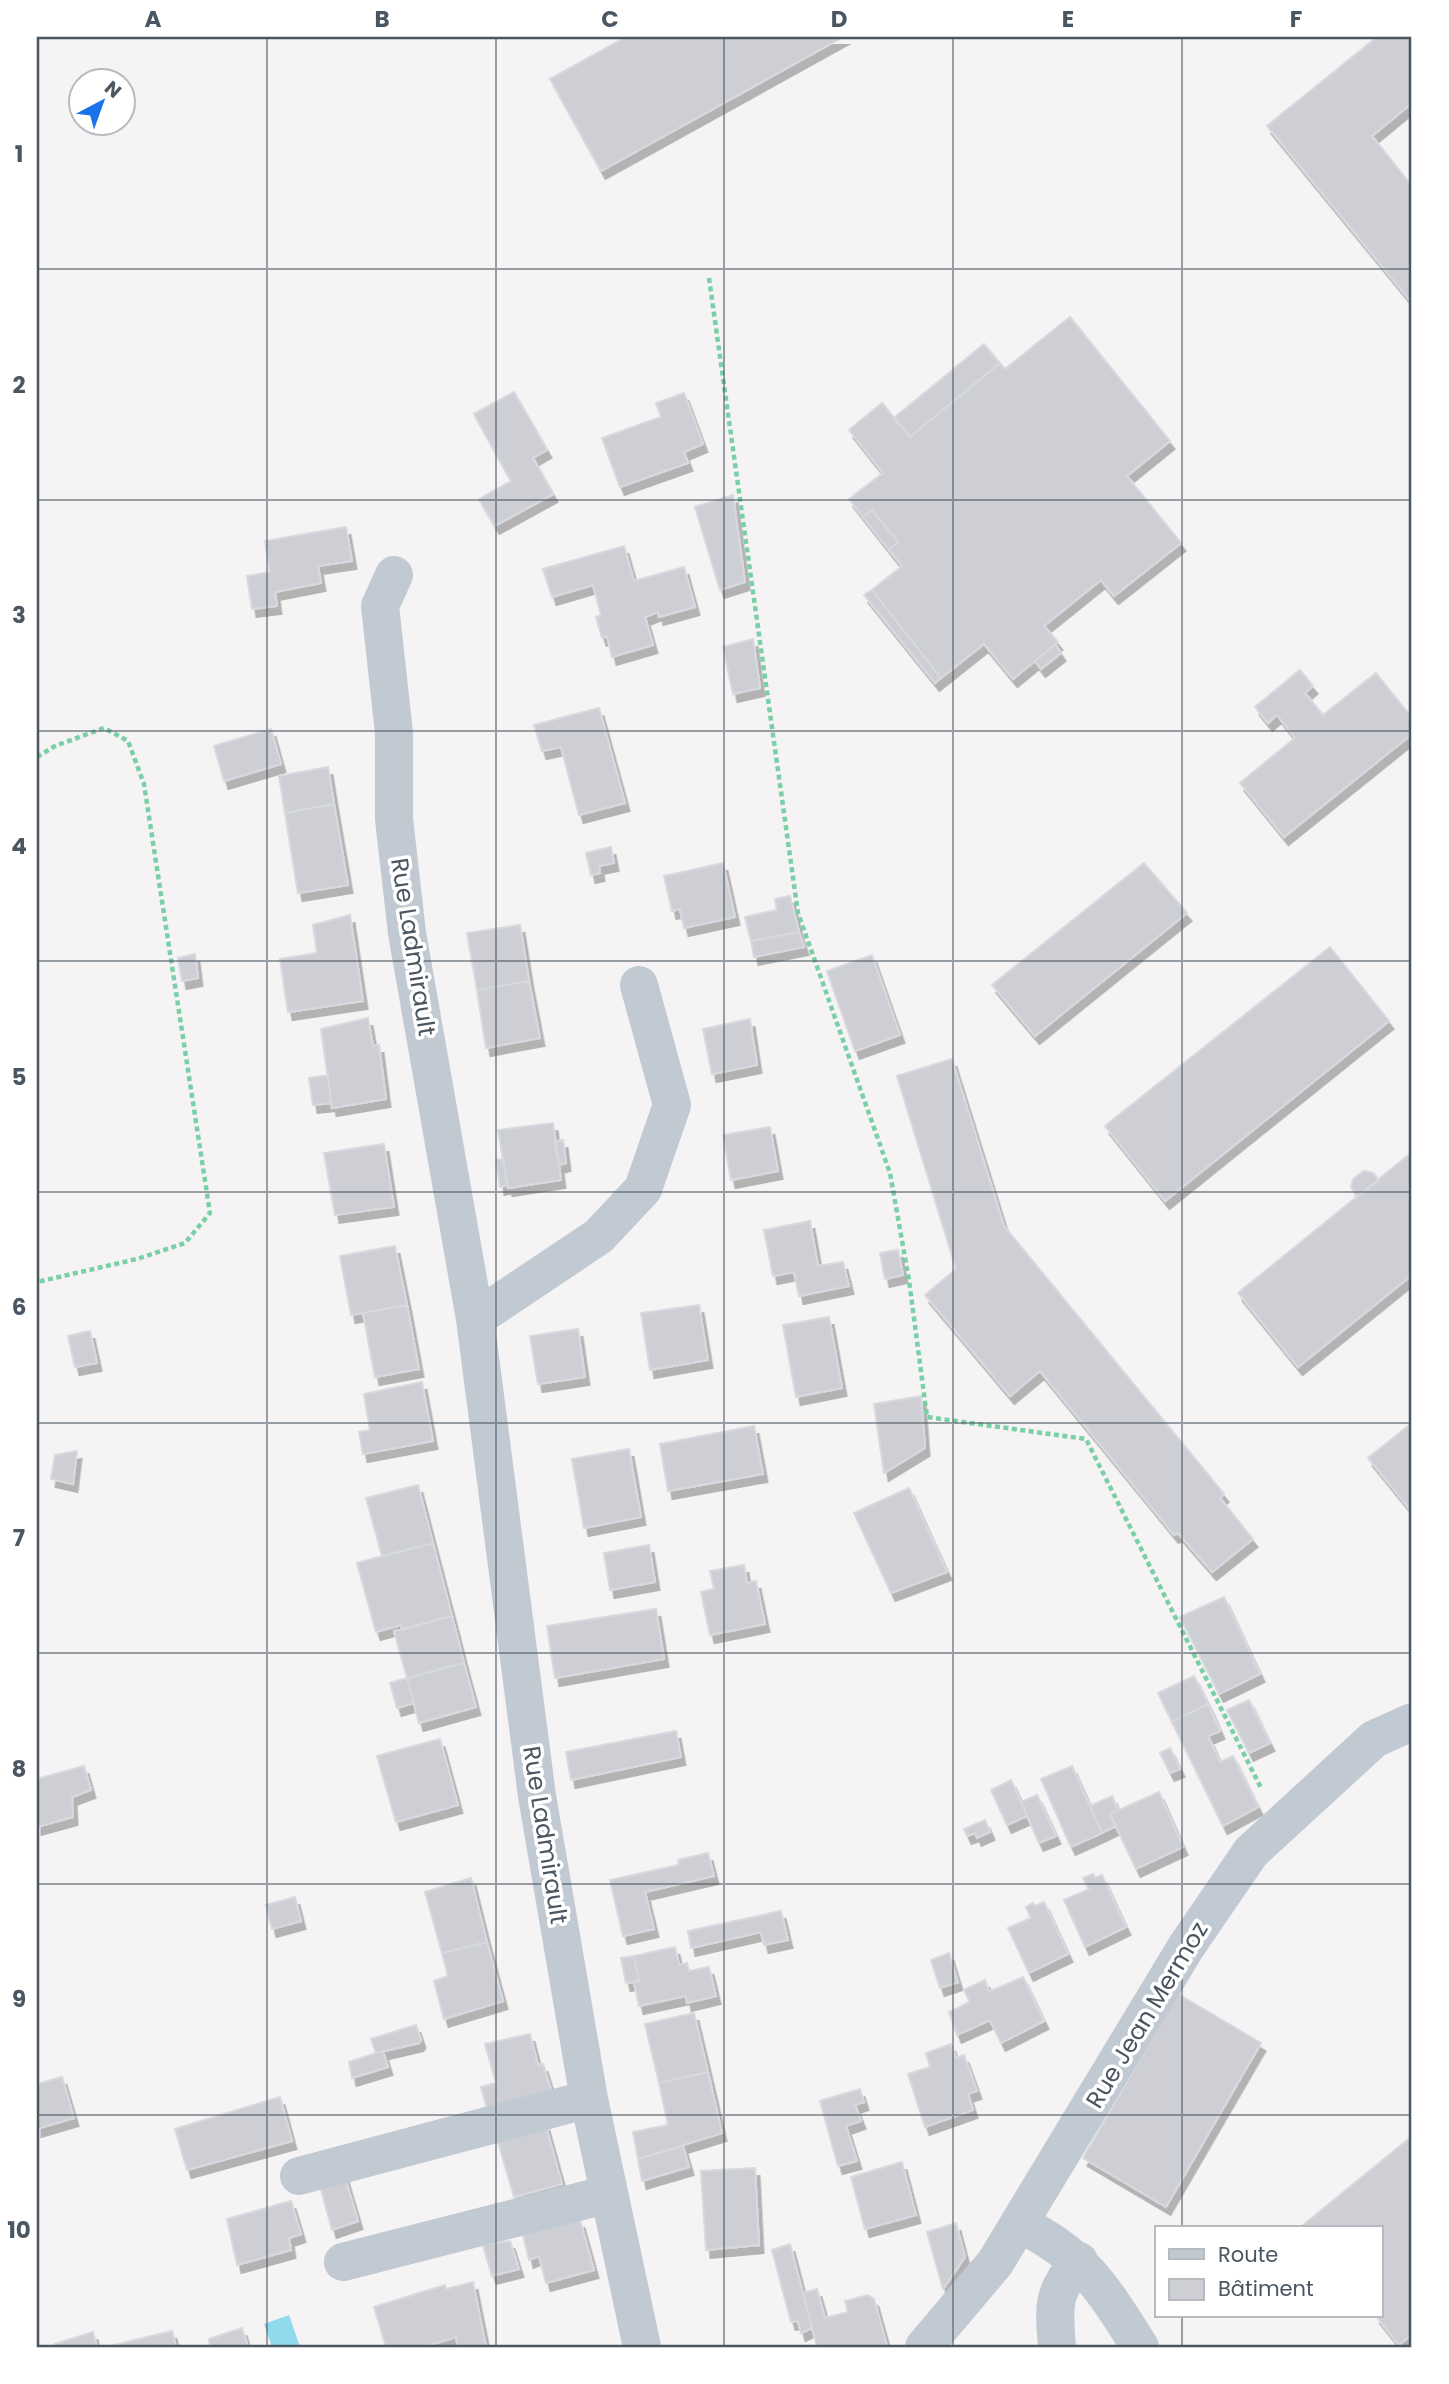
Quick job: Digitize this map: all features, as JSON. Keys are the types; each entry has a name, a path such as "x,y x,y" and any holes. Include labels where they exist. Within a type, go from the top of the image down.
{"street":[{"name":"Rue Ladmirault","path":"394,575 380,606 394,733 394,819 407,933 475,1319 537,1796 589,2099 642,2347"},
{"path":"475,1319 600,1236 643,1188 672,1105 639,985"},
{"name":"Rue Jean Mermoz","path":"923,2347 995,2263 1186,1947 1251,1852 1374,1739 1412,1722"},
{"path":"299,2176 589,2099"},
{"path":"342,2262 609,2194"},
{"path":"1020,2224 1079,2261 1102,2287 1140,2347"},
{"path":"1057,2347 1054,2304 1064,2278 1079,2261"}],"path":[{"path":"709,278 798,913 890,1173 909,1280 927,1417 1086,1439 1268,1800 1284,1822"},
{"path":"37,757 55,746 104,728 128,741 144,784 209,1213 185,1244 137,1259 37,1282"}],"water":[{"path":"289,2315 300,2347 272,2347 264,2324"}],"building":[{"path":"626,37 843,37 601,171 550,79"},
{"path":"1377,37 1412,37 1412,103 1372,136 1412,186 1412,303 1267,126"},
{"path":"1070,317 1170,441 1127,476 1181,543 1114,596 1101,580 1044,626 1058,642 1013,679 984,644 941,678 872,590 902,566 889,550 898,542 872,510 863,517 849,499 883,473 849,430 882,403 910,437 1000,363 1005,369"},
{"path":"984,344 1000,363 910,437 894,418"},
{"path":"514,392 547,450 533,458 553,494 495,526 479,499 511,481 474,414"},
{"path":"684,393 703,444 684,452 688,463 620,487 602,438 661,417 656,403"},
{"path":"733,495 745,582 720,590 695,507"},
{"path":"872,510 898,542 889,550 863,517"},
{"path":"346,527 352,561 318,566 321,583 275,592 277,606 252,609 247,576 270,572 265,541"},
{"path":"624,546 634,581 684,567 695,607 659,617 658,612 645,617 653,645 612,657 607,636 602,638 596,617 601,615 593,585 552,597 543,569"},
{"path":"872,590 941,678 935,683 864,595"},
{"path":"753,639 760,688 733,694 723,647"},
{"path":"1055,644 1061,653 1041,669 1035,661"},
{"path":"1300,670 1313,686 1305,693 1323,715 1376,673 1412,718 1412,734 1284,837 1240,783 1295,738 1277,715 1268,723 1255,707"},
{"path":"599,708 625,803 579,815 561,747 542,751 534,725"},
{"path":"271,729 281,764 224,781 214,746"},
{"path":"328,767 334,804 285,813 279,776"},
{"path":"334,804 348,885 298,893 285,813"},
{"path":"611,847 614,863 599,866 600,873 591,875 586,853"},
{"path":"723,863 735,917 684,928 680,909 672,911 664,876"},
{"path":"1144,863 1187,913 1035,1036 992,985"},
{"path":"790,896 799,932 751,941 745,917 777,910 775,899"},
{"path":"350,915 363,1001 288,1012 280,959 317,953 313,925"},
{"path":"520,925 529,981 477,990 467,933"},
{"path":"799,932 804,947 754,957 751,941"},
{"path":"1330,947 1389,1021 1165,1201 1105,1126"},
{"path":"195,954 198,978 182,981 178,958"},
{"path":"872,955 900,1035 855,1051 827,971"},
{"path":"529,981 540,1038 486,1048 477,990"},
{"path":"368,1018 373,1046 379,1045 386,1099 332,1108 321,1029"},
{"path":"750,1019 757,1065 712,1074 703,1029"},
{"path":"952,1059 1004,1226 1224,1494 1220,1498 1253,1539 1212,1572 1178,1533 1174,1535 1040,1371 1010,1396 925,1295 956,1269 897,1076"},
{"path":"328,1075 331,1103 313,1105 309,1078"},
{"path":"553,1123 561,1180 508,1188 498,1130"},
{"path":"770,1127 778,1171 731,1180 723,1135"},
{"path":"563,1140 566,1163 559,1165 555,1142"},
{"path":"384,1144 394,1207 335,1215 324,1153"},
{"path":"1412,1152 1412,1275 1298,1367 1238,1293"},
{"path":"503,1159 507,1185 500,1187 496,1160"},
{"path":"1364,1171 1373,1173 1379,1180 1357,1197 1351,1187 1353,1179"},
{"path":"810,1221 818,1266 843,1262 849,1286 799,1296 794,1272 773,1276 764,1230"},
{"path":"395,1246 407,1305 351,1315 340,1256"},
{"path":"898,1250 903,1275 885,1279 880,1253"},
{"path":"407,1305 419,1369 375,1377 363,1313"},
{"path":"699,1305 708,1360 650,1370 641,1313"},
{"path":"829,1317 842,1388 796,1397 783,1325"},
{"path":"578,1329 585,1377 538,1384 530,1336"},
{"path":"90,1331 97,1363 75,1367 68,1336"},
{"path":"422,1382 433,1441 363,1454 359,1432 370,1430 364,1394"},
{"path":"921,1396 925,1448 884,1473 874,1404"},
{"path":"1412,1423 1412,1512 1368,1458"},
{"path":"754,1426 763,1474 668,1491 660,1444"},
{"path":"629,1449 641,1517 584,1528 572,1459"},
{"path":"77,1451 73,1484 51,1479 55,1455"},
{"path":"418,1485 433,1543 382,1556 366,1498"},
{"path":"909,1488 947,1572 891,1593 854,1513"},
{"path":"433,1543 452,1616 402,1630 401,1625 376,1632 357,1563"},
{"path":"649,1545 655,1582 610,1590 604,1553"},
{"path":"744,1565 747,1583 756,1581 765,1624 710,1635 701,1592 714,1589 710,1571"},
{"path":"1224,1597 1260,1674 1219,1694 1180,1617"},
{"path":"656,1609 664,1659 555,1678 547,1626"},
{"path":"452,1616 464,1663 407,1678 394,1631"},
{"path":"464,1663 476,1707 419,1723 407,1678"},
{"path":"1194,1676 1208,1704 1172,1722 1158,1693"},
{"path":"407,1678 414,1703 397,1708 390,1683"},
{"path":"1249,1700 1270,1743 1249,1753 1227,1710"},
{"path":"1208,1704 1220,1731 1208,1736 1220,1762 1233,1756 1258,1807 1223,1826 1172,1722"},
{"path":"676,1731 681,1757 571,1780 566,1752"},
{"path":"440,1739 458,1805 396,1822 377,1756"},
{"path":"1170,1748 1180,1769 1170,1773 1160,1753"},
{"path":"84,1766 91,1790 72,1797 73,1817 37,1827 37,1779"},
{"path":"1072,1766 1102,1833 1071,1847 1041,1779"},
{"path":"1011,1780 1027,1816 1007,1825 991,1790"},
{"path":"1159,1792 1183,1847 1136,1869 1110,1814"},
{"path":"1037,1795 1056,1836 1039,1843 1021,1802"},
{"path":"1112,1796 1118,1810 1110,1814 1116,1826 1102,1833 1090,1806"},
{"path":"985,1820 990,1832 977,1838 975,1833 967,1836 964,1829"},
{"path":"708,1853 714,1876 645,1892 654,1929 623,1936 610,1880 679,1865 678,1860"},
{"path":"1093,1874 1095,1878 1102,1875 1126,1927 1085,1947 1064,1900 1089,1889 1083,1878"},
{"path":"471,1878 487,1942 442,1953 425,1892"},
{"path":"295,1897 301,1921 272,1929 266,1905"},
{"path":"1044,1902 1068,1954 1029,1973 1008,1928 1031,1918 1026,1907"},
{"path":"781,1911 788,1940 764,1945 761,1932 691,1948 688,1931"},
{"path":"487,1942 503,2001 444,2019 434,1981 448,1976 442,1953"},
{"path":"675,1947 679,1965 687,1963 689,1971 709,1967 716,1996 687,2003 686,1996 639,2006 634,1982 639,1981 634,1956"},
{"path":"949,1953 958,1982 940,1988 931,1960"},
{"path":"634,1956 639,1981 626,1983 621,1958"},
{"path":"1023,1977 1044,2021 1001,2043 990,2020 957,2035 949,2012 970,2002 964,1990 985,1980 989,1992"},
{"path":"1178,1994 1261,2043 1166,2207 1083,2158"},
{"path":"694,2013 708,2072 659,2083 645,2024"},
{"path":"416,2025 421,2040 419,2043 376,2053 371,2039"},
{"path":"530,2034 538,2065 543,2064 552,2093 487,2108 481,2087 496,2083 485,2044"},
{"path":"951,2044 956,2058 964,2055 977,2091 968,2094 973,2110 925,2127 908,2074 930,2067 926,2053"},
{"path":"383,2051 388,2067 352,2078 349,2062"},
{"path":"708,2072 722,2133 638,2159 633,2132 668,2125 659,2083"},
{"path":"62,2077 74,2118 37,2129 37,2084"},
{"path":"860,2089 864,2102 855,2105 861,2121 846,2126 857,2161 838,2166 820,2101"},
{"path":"280,2097 292,2141 187,2170 175,2129"},
{"path":"545,2123 562,2184 514,2197 496,2135"},
{"path":"1412,2136 1412,2334 1399,2345 1378,2318 1382,2318 1382,2226 1303,2225"},
{"path":"683,2146 689,2167 642,2181 638,2159"},
{"path":"902,2162 916,2215 865,2229 851,2177"},
{"path":"755,2168 759,2245 706,2250 701,2171"},
{"path":"344,2174 358,2221 332,2230 319,2182"},
{"path":"291,2201 301,2234 289,2238 291,2250 237,2265 227,2219"},
{"path":"580,2220 594,2270 546,2283 539,2256 529,2260 523,2235"},
{"path":"956,2223 965,2257 943,2289 927,2232"},
{"path":"510,2241 519,2269 492,2276 483,2245"},
{"path":"790,2244 812,2328 801,2333 798,2321 791,2322 772,2250"},
{"path":"473,2282 486,2347 458,2347 456,2337 423,2347 386,2347 374,2307 445,2285 446,2289"},
{"path":"817,2289 825,2318 848,2312 845,2301 868,2295 874,2299 887,2346 817,2347 803,2293"},
{"path":"242,2328 248,2347 204,2347 210,2346 209,2339"},
{"path":"172,2331 176,2347 106,2347"},
{"path":"93,2332 97,2347 56,2347 55,2344"}]}
